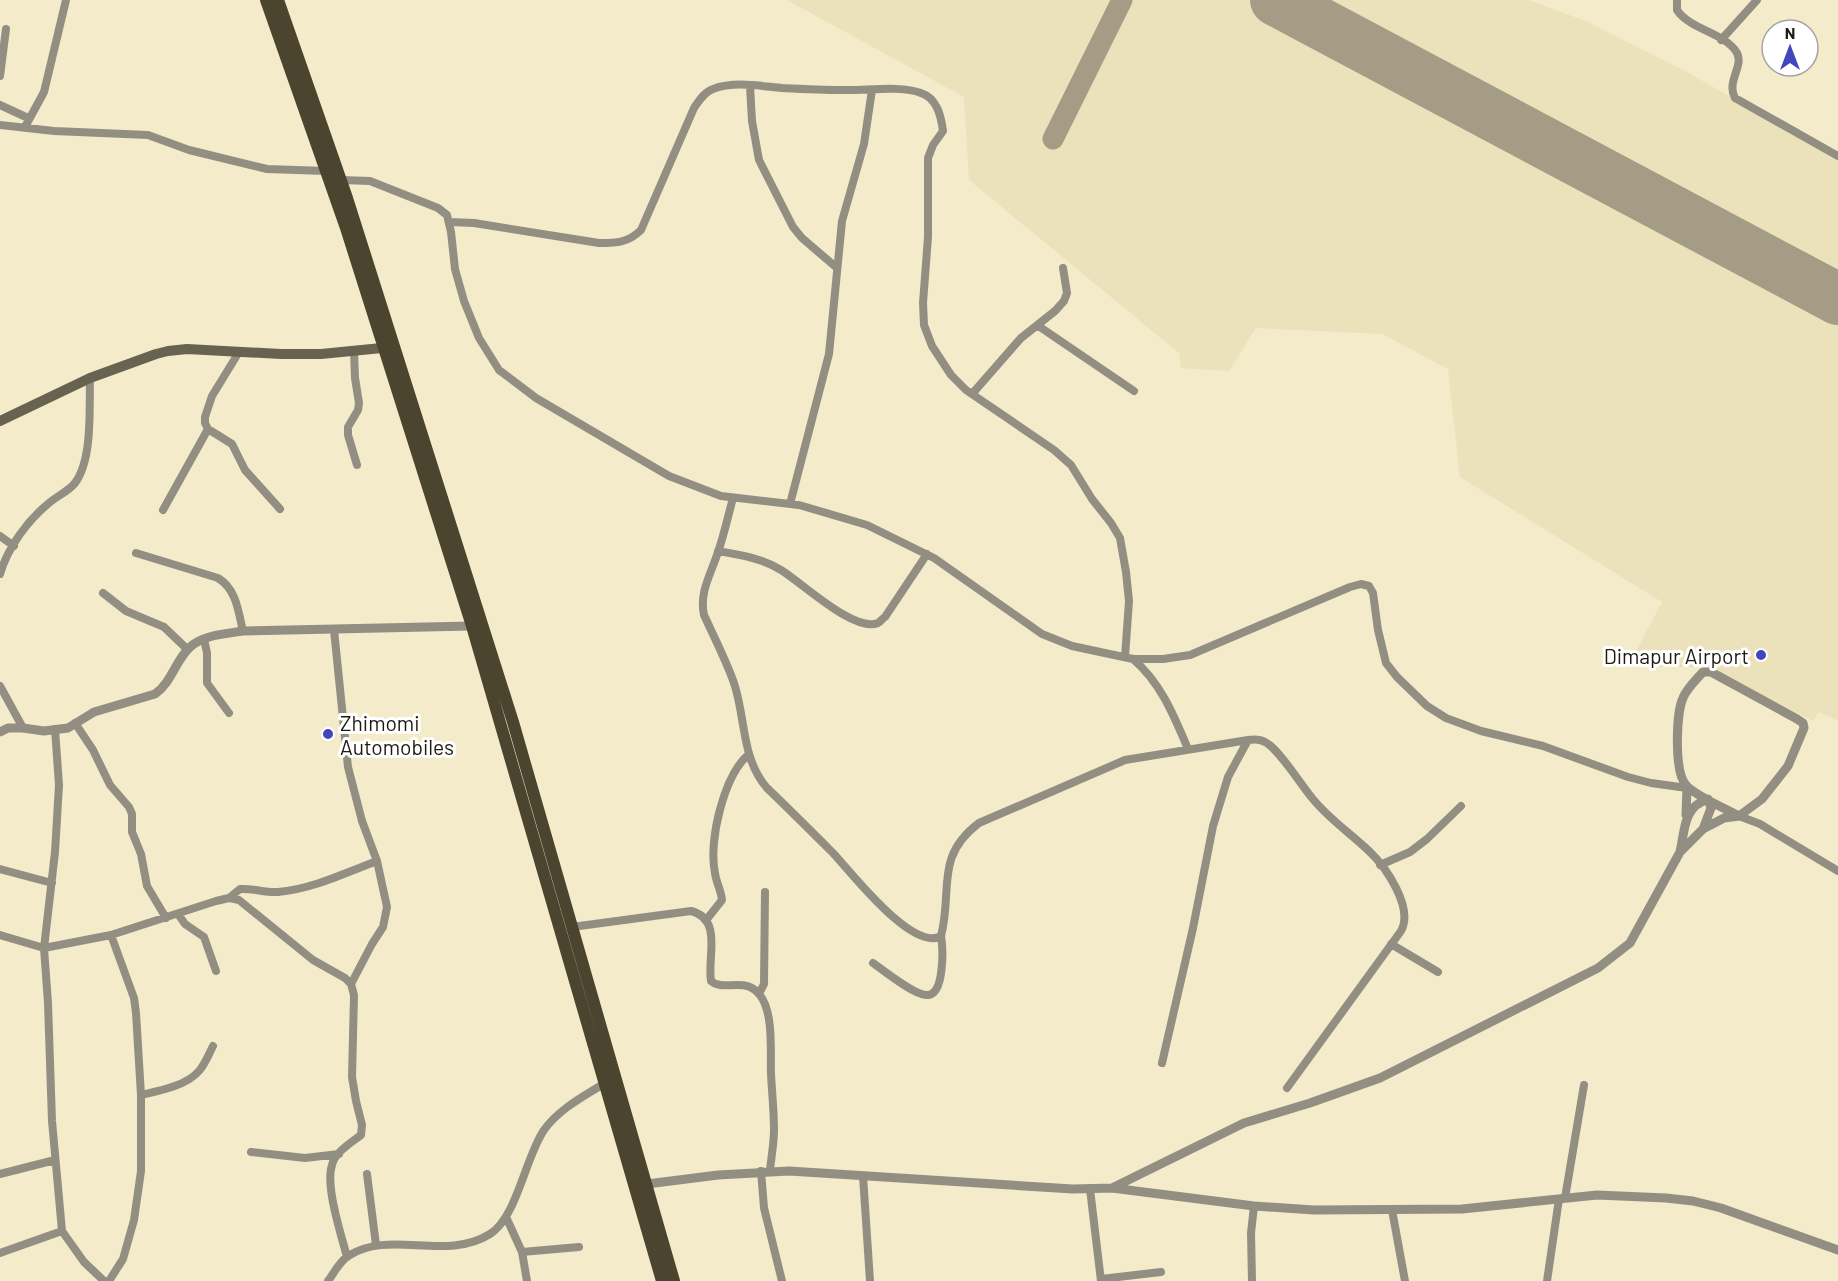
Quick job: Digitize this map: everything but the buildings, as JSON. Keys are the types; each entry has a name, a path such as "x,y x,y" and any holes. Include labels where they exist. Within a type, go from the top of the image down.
{"main road":[{"path":"266,0 389,347 513,722 674,1281"},
{"path":"278,0 341,180 662,1281"},
{"path":"0,421 90,378 168,351 187,349 321,354 389,347"}],"street":[{"path":"25,127 44,92 66,0"},
{"path":"1677,0 1677,10 1682,17 1736,51 1738,56 1732,87 1735,98 1838,156"},
{"path":"1721,40 1757,0"},
{"path":"0,76 6,29"},
{"path":"449,222 484,225 599,243 618,243 632,239 641,230 694,108 705,93 713,88 750,86 900,90 922,93 938,110 943,131 933,145 928,158 928,237 923,303 924,326 932,346 951,375 972,394 1054,450 1071,465 1092,499 1111,523 1119,538 1126,572 1129,601 1129,658"},
{"path":"750,86 754,137 759,160 793,227 802,238 837,268"},
{"path":"790,504 829,354 842,221 864,144 872,90"},
{"path":"0,105 28,118"},
{"path":"0,125 54,131 148,135 189,150 267,169 326,171"},
{"path":"341,180 363,180 376,183 438,208 447,214 455,269 464,301 479,338 500,370 536,398 669,476 721,496 822,510 867,525 927,554 1042,634 1072,646 1129,658 1163,659 1190,654 1350,587 1361,584 1369,586 1373,593 1378,630 1386,663 1426,706 1446,718 1470,727 1544,746 1628,777 1687,788 1738,816 1760,824 1838,870"},
{"path":"972,394 1021,338 1064,301 1067,293 1063,268"},
{"path":"1037,325 1134,391"},
{"path":"354,351 359,403 358,410 348,427 348,435 357,465"},
{"path":"163,510 208,429 206,417 212,396 239,352"},
{"path":"0,574 32,518 74,484 84,465 88,436 90,378"},
{"path":"208,429 232,444 249,476 280,509"},
{"path":"734,498 703,592 702,604 704,615 734,683 749,754 757,776 848,868 884,911 903,925 928,938 936,939 941,936"},
{"path":"0,536 14,546"},
{"path":"718,551 748,556 781,570 832,607 857,621 869,624 877,623 885,617 927,554"},
{"path":"136,553 218,578 227,584 235,598 243,631"},
{"path":"104,592 126,611 164,627 187,649"},
{"path":"0,732 8,728 44,731 68,728 94,712 155,694 163,689 187,649 204,639 243,631 472,626"},
{"path":"334,630 348,767 377,861 386,899 383,927 351,984"},
{"path":"204,639 207,653 207,683 229,712"},
{"path":"1129,658 1148,672 1160,690 1188,749"},
{"path":"1112,1188 1244,1123 1380,1078 1598,968 1630,943 1680,852 1703,829 1724,818 1738,816 1762,799 1793,757 1804,728 1797,719 1711,672 1703,672 1687,691 1679,711 1677,765 1681,779 1687,788 1686,821 1680,852"},
{"path":"0,686 23,728"},
{"path":"75,723 93,750 110,785 129,807 132,814 132,832 141,854 147,886 166,918"},
{"path":"55,729 59,785 52,883 44,948 55,1160 63,1232 84,1262 105,1281"},
{"path":"873,963 911,989 926,995 932,994 938,987 949,862 967,832 979,823 1111,765 1140,756 1258,739 1272,747 1313,800 1340,828 1371,853 1401,896 1405,912 1405,924 1287,1088"},
{"path":"1162,1063 1193,928 1213,826 1228,777 1248,740"},
{"path":"707,919 722,900 714,866 715,836 719,814 734,771 740,761 749,754"},
{"path":"1686,821 1697,802 1708,799"},
{"path":"1703,829 1711,808 1708,799"},
{"path":"1380,865 1410,852 1461,806"},
{"path":"0,935 44,948 111,935 229,898 240,889 289,891 377,861"},
{"path":"0,869 52,883"},
{"path":"759,994 765,976 765,892"},
{"path":"229,898 239,900 313,960 345,978 351,984 354,995 352,1077 363,1125 362,1136 345,1147 332,1164 331,1191 347,1257"},
{"path":"572,927 691,911 700,913 707,919 710,927 710,973 713,984 745,985 753,988 759,994 767,1014 771,1038 774,1131 765,1171 764,1208 782,1281"},
{"path":"178,914 185,924 204,937 216,971"},
{"path":"110,1281 123,1259 134,1220 141,1171 141,1095 134,998 111,935"},
{"path":"1391,944 1438,972"},
{"path":"141,1095 162,1091 189,1079 198,1072 213,1046"},
{"path":"328,1281 347,1257 376,1245 437,1247 462,1244 488,1235 499,1227 506,1217 529,1158 545,1129 566,1109 605,1083"},
{"path":"1547,1281 1584,1085"},
{"path":"251,1152 305,1158 339,1154"},
{"path":"0,1174 55,1160"},
{"path":"647,1184 765,1171 1090,1189 1112,1188 1254,1206 1314,1210 1462,1209 1597,1195 1693,1201 1721,1208 1838,1250"},
{"path":"366,1174 376,1245"},
{"path":"863,1176 870,1281"},
{"path":"1090,1189 1101,1280 1161,1272"},
{"path":"1252,1281 1251,1233 1254,1206"},
{"path":"1392,1210 1405,1281"},
{"path":"506,1217 522,1252 527,1281"},
{"path":"0,1253 63,1232"},
{"path":"522,1252 579,1247"}],"shaded area":[{"name":"Dimapur Airport","path":"787,0 1529,0 1588,22 1687,72 1838,159 1838,721 1819,712 1813,721 1705,667 1654,667 1633,657 1662,602 1460,477 1448,369 1382,334 1256,328 1229,371 1181,368 1179,353 969,180 964,97"}],"taxiway":[{"path":"1053,139 1122,0"}],"runway":[{"path":"1276,0 1838,299"}],"place":[{"name":"Dimapur Airport","path":"1761,655"},
{"name":"Zhimomi Automobiles","path":"328,734"}]}
